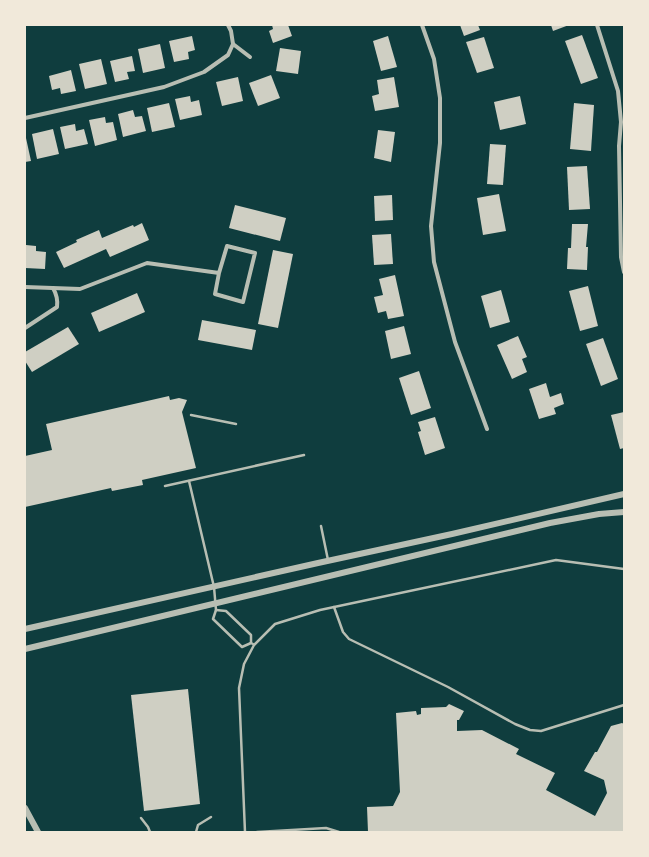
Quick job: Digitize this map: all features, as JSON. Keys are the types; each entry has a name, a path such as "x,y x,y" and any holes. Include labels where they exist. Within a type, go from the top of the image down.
{"street":[{"path":"25,118 164,87 204,72 228,56 233,44 231,31 228,25"},
{"path":"422,25 434,59 440,98 440,143 431,226 434,262 455,342 487,429"},
{"path":"597,25 618,91 623,122 619,146 622,244 621,257 624,272"},
{"path":"233,44 250,56"},
{"path":"227,246 255,253 243,302 215,294 219,273 227,246"},
{"path":"25,287 80,289 147,263 219,273"},
{"path":"25,328 57,307 57,296 54,288"},
{"path":"25,629 328,560 452,534 624,494"},
{"path":"25,649 216,606 550,523 599,514 624,512"},
{"path":"25,808 38,832"}],"lane":[{"path":"191,415 236,424"},
{"path":"165,486 304,455"},
{"path":"189,481 214,587 216,606 212,619 242,647 253,644"},
{"path":"321,526 328,560"},
{"path":"245,832 239,688 244,664 253,644 275,624 320,610 556,560 624,569"},
{"path":"216,606 226,611 251,635 253,644"},
{"path":"334,607 343,632 348,639 448,688 514,724 530,730 541,731 624,705"},
{"path":"196,832 198,825 211,817"},
{"path":"141,818 150,832"},
{"path":"257,832 326,828 339,832"}],"building":[{"path":"272,25 288,25 292,36 273,43 269,31 273,29"},
{"path":"460,25 478,25 480,30 464,36"},
{"path":"551,25 569,25 553,31"},
{"path":"582,35 598,78 581,84 565,41"},
{"path":"192,36 195,50 188,52 189,59 174,62 169,41"},
{"path":"388,36 397,67 381,71 373,41"},
{"path":"484,37 494,68 477,73 466,42"},
{"path":"160,44 165,68 143,73 138,49"},
{"path":"280,48 301,51 298,74 276,71"},
{"path":"132,56 135,71 127,72 129,79 115,82 110,61"},
{"path":"101,59 107,84 85,89 79,64"},
{"path":"71,70 76,91 61,94 60,88 52,90 49,76"},
{"path":"271,75 280,98 258,106 249,83"},
{"path":"238,77 243,101 222,106 216,82"},
{"path":"394,77 399,107 375,111 372,96 379,94 377,80"},
{"path":"190,96 191,102 199,100 202,115 180,120 175,99"},
{"path":"520,96 526,124 500,130 494,102"},
{"path":"169,103 175,127 152,132 147,108"},
{"path":"574,103 594,105 591,151 570,149"},
{"path":"133,110 135,117 142,116 146,131 123,137 118,114"},
{"path":"105,117 106,123 113,122 117,140 95,146 89,120"},
{"path":"75,124 76,131 84,129 88,144 65,149 60,127"},
{"path":"53,129 59,154 37,159 32,134"},
{"path":"378,130 395,132 391,162 374,158"},
{"path":"26,138 31,161 25,162 25,139"},
{"path":"490,144 506,145 503,185 487,184"},
{"path":"587,166 590,209 569,210 567,167"},
{"path":"499,194 506,231 483,235 477,198"},
{"path":"392,195 393,220 375,221 374,196"},
{"path":"235,205 286,218 280,241 229,228"},
{"path":"142,223 149,240 110,257 106,249 64,268 56,252 77,242 76,240 99,230 102,238 133,225 134,227"},
{"path":"572,224 588,224 586,247 588,247 587,270 567,269 568,248 571,248"},
{"path":"391,234 393,264 374,265 372,235"},
{"path":"26,245 36,246 36,251 46,252 45,269 25,268"},
{"path":"273,250 293,254 278,328 258,324"},
{"path":"395,275 404,316 388,319 386,311 378,313 374,297 383,295 379,279"},
{"path":"588,286 598,326 580,331 569,291"},
{"path":"501,290 510,322 490,328 481,296"},
{"path":"137,293 145,312 99,332 91,313"},
{"path":"202,320 256,330 252,350 198,340"},
{"path":"404,326 411,354 391,359 385,331"},
{"path":"68,327 79,344 32,372 25,361 25,352"},
{"path":"518,336 527,357 522,359 527,372 512,379 497,345"},
{"path":"603,338 618,379 601,386 586,344"},
{"path":"419,371 431,408 411,415 399,378"},
{"path":"546,383 550,397 561,393 564,404 554,408 556,414 539,419 529,389"},
{"path":"169,396 170,400 179,398 187,400 182,412 196,468 142,480 143,485 112,491 111,488 25,507 25,456 52,450 46,424"},
{"path":"624,412 624,448 620,449 611,415"},
{"path":"435,417 445,448 425,455 418,432 421,431 418,422"},
{"path":"188,689 200,804 144,811 131,695"},
{"path":"449,704 464,711 459,720 457,720 457,731 482,730 519,749 516,754 555,773 546,790 595,816 607,793 604,780 584,771 595,752 597,752 611,726 622,723 624,724 624,832 368,832 367,807 393,806 400,792 396,713 416,711 417,715 421,714 421,708 446,707"}]}
